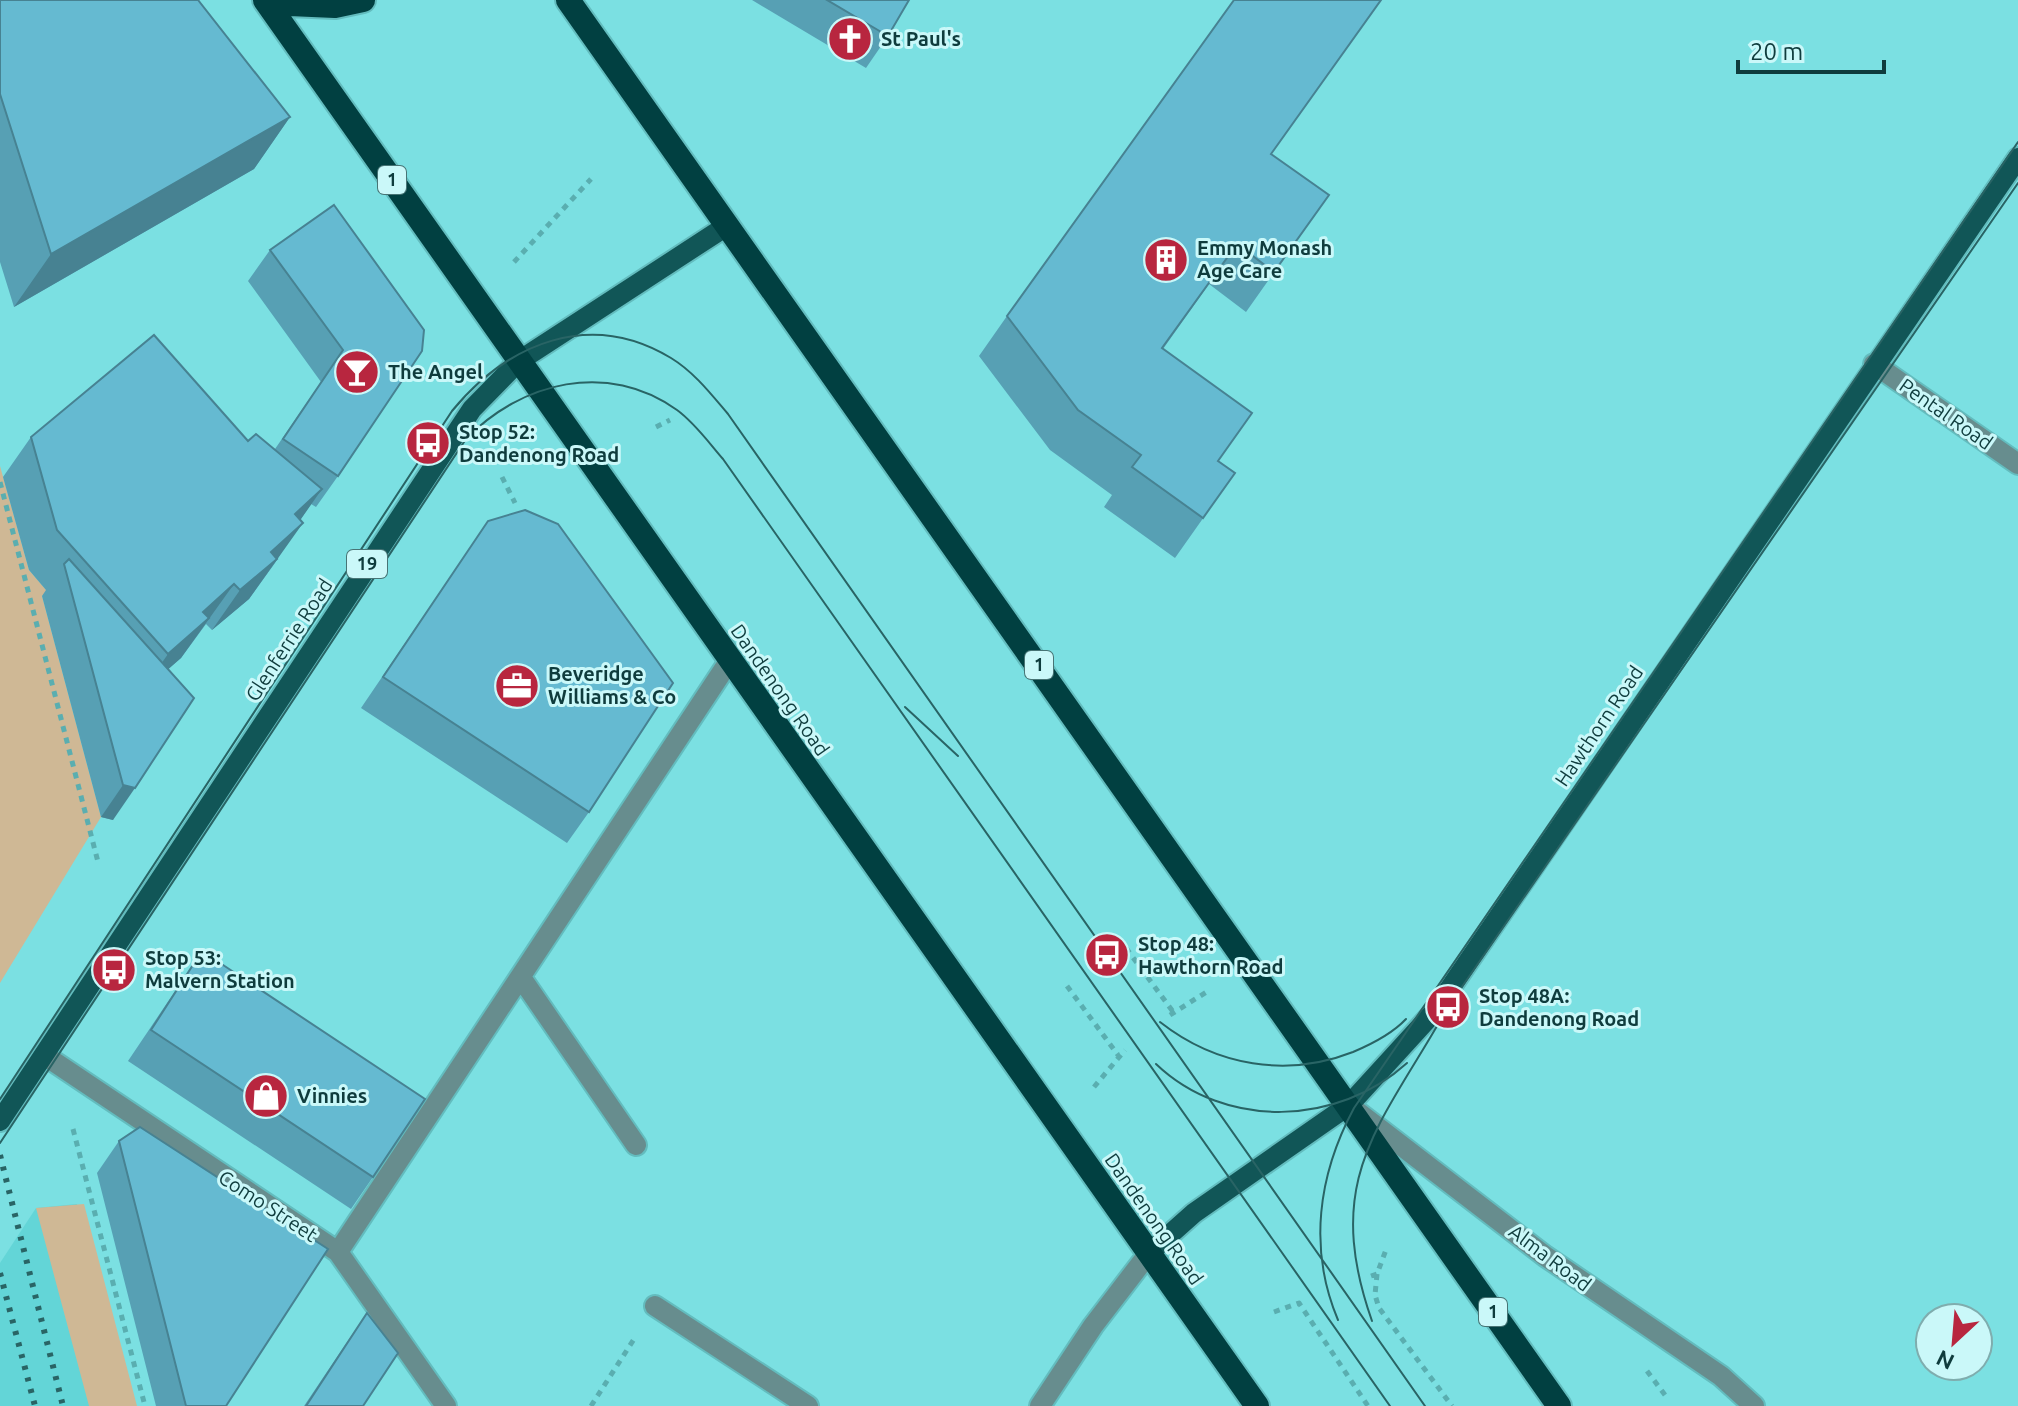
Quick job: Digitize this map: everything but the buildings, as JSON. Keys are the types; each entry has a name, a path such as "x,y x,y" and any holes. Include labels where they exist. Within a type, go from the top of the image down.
{"highway":[{"path":"266,1 335,6 363,0"},
{"name":"1","path":"568,0 1559,1406"},
{"name":"Dandenong Road","path":"266,1 1257,1406"}],"main road":[{"name":"Hawthorn Road","path":"1149,1253 1194,1213 1349,1105 1433,1013 1874,364 2018,158"},
{"name":"Glenferrie Road","path":"5,1113 444,448 492,386 519,361 728,225"}],"street":[{"name":"Pental Road","path":"1874,364 2018,464"},
{"path":"338,1252 522,979 730,660"},
{"path":"522,979 636,1145"},
{"name":"Como Street","path":"44,1055 338,1252 446,1406"},
{"name":"Alma Road","path":"1349,1105 1545,1256 1721,1376 1754,1406"},
{"path":"1040,1406 1087,1334 1149,1253"},
{"path":"655,1306 808,1406"}],"path":[{"path":"514,262 591,179"},
{"path":"656,427 670,420"},
{"path":"502,477 515,503"},
{"path":"0,482 98,862"},
{"path":"1126,948 1172,1014 1208,991"},
{"path":"1067,986 1118,1055"},
{"path":"1094,1087 1125,1050"},
{"path":"73,1129 145,1406"},
{"path":"1387,1247 1374,1275 1379,1308 1452,1406"},
{"path":"1274,1312 1299,1303 1368,1406"},
{"path":"591,1406 655,1306"}],"shaded area":[{"path":"0,466 29,570 47,591 42,596 101,817 0,983"},
{"path":"77,1204 130,1406 0,1406 0,1263 36,1208"},
{"path":"84,1204 137,1406 89,1406 36,1208"}],"tram line":[{"path":"1338,1320 1323,1266 1321,1212 1332,1159 1354,1108 2018,142"},
{"path":"1372,1321 1358,1271 1353,1227 1356,1189 1366,1154 1401,1085 1448,1007 2018,183"},
{"path":"0,1099 452,411 498,367 525,351 581,335 610,336 641,343 671,358 695,377 728,414 1425,1406"},
{"path":"0,1143 466,439 512,403 539,392 566,384 594,382 623,385 677,410 723,459 1390,1406"},
{"path":"905,707 958,756"},
{"path":"1160,1022 1204,1049 1228,1058 1278,1066 1328,1060 1353,1052 1381,1038 1406,1019"},
{"path":"1156,1064 1184,1085 1215,1101 1248,1109 1282,1112 1315,1108 1348,1099 1379,1084 1407,1063"}],"railway":[{"path":"0,1155 63,1406"},
{"path":"0,1273 35,1406"}],"place":[{"name":"St Paul's","path":"850,39"},
{"name":"Emmy Monash Age Care","path":"1166,260"},
{"name":"The Angel","path":"357,372"},
{"name":"Stop 52: Dandenong Road","path":"428,443"},
{"name":"Beveridge Williams & Co","path":"517,686"},
{"name":"Stop 48: Hawthorn Road","path":"1107,955"},
{"name":"Stop 53: Malvern Station","path":"114,970"},
{"name":"Stop 48A: Dandenong Road","path":"1448,1007"},
{"name":"Vinnies","path":"266,1096"}]}
